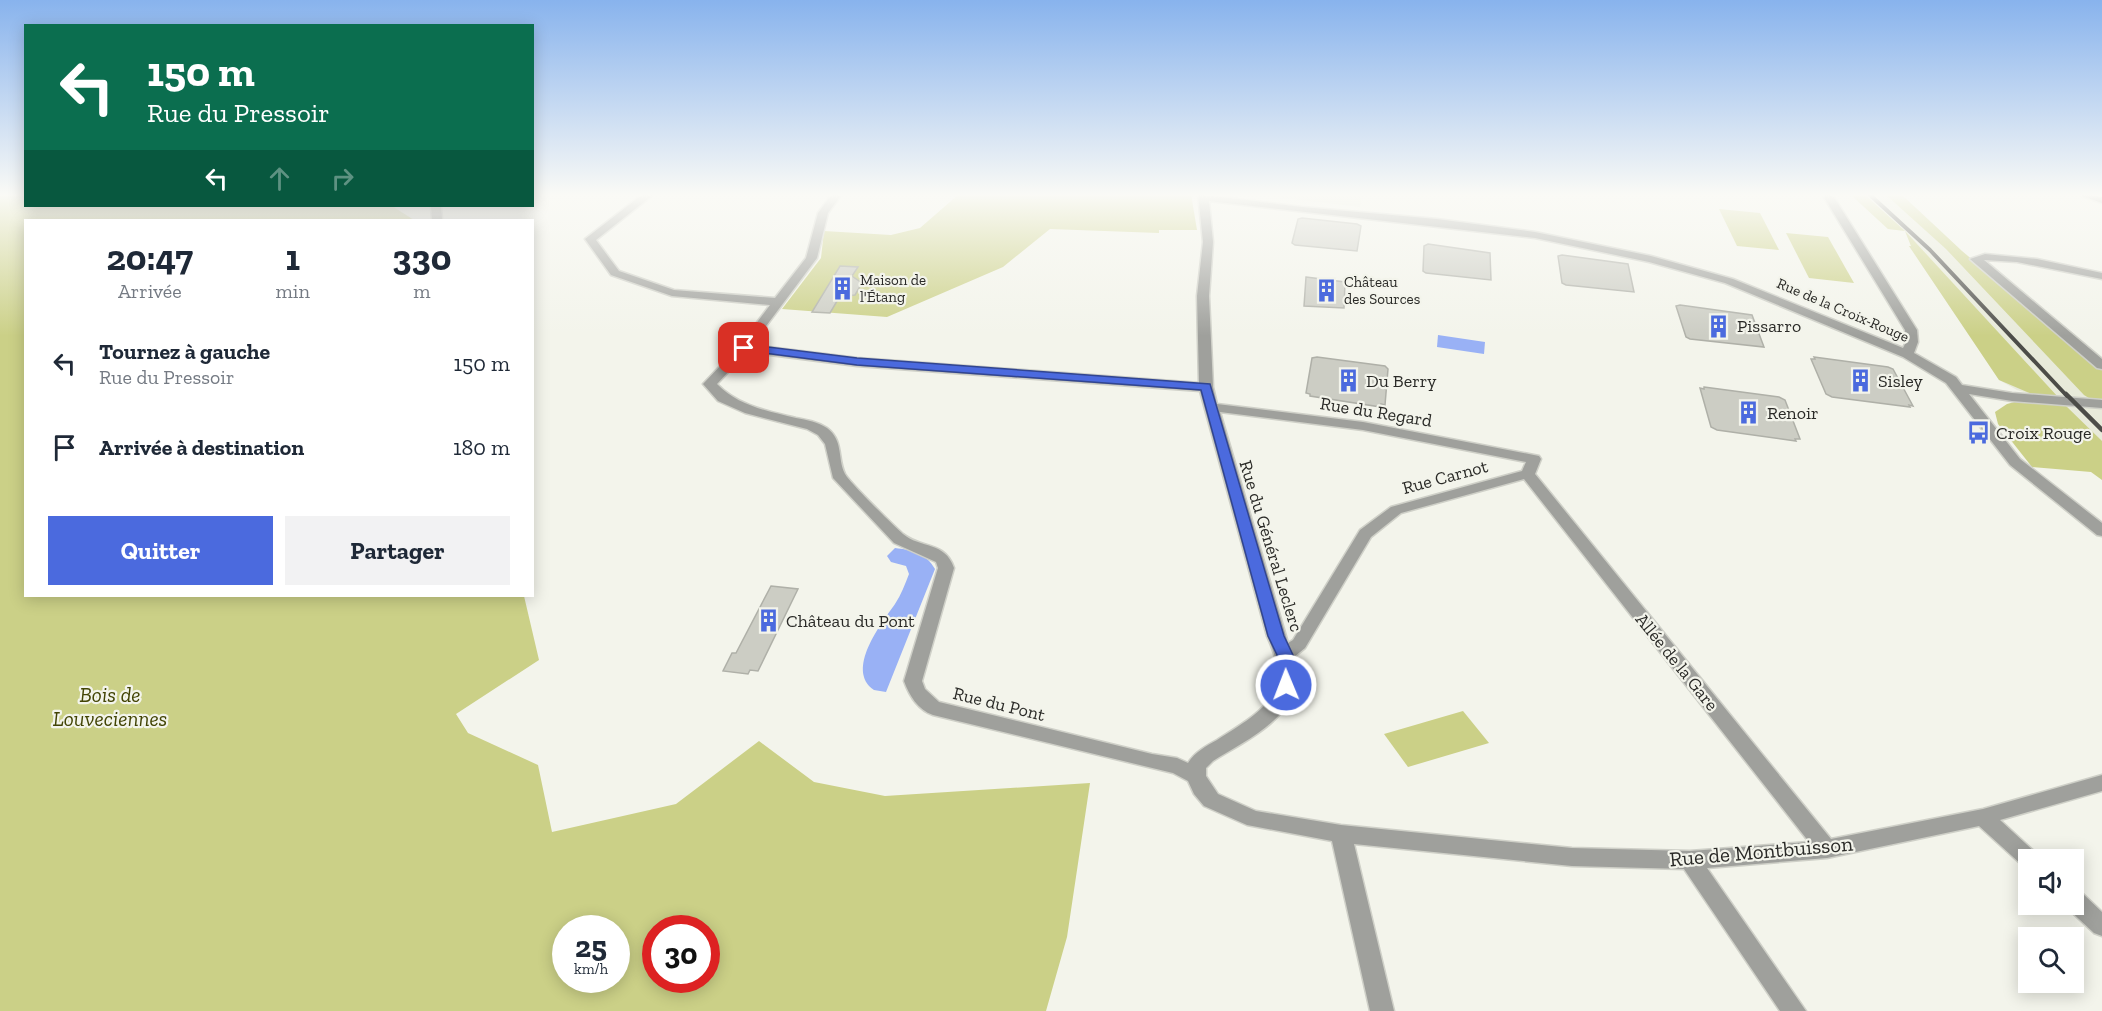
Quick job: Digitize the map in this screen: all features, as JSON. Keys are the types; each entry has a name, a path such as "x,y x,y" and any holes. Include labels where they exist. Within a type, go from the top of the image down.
{"street":[{"path":"592,241 615,273 672,293 779,302"},
{"path":"744,348 813,255 816,241"},
{"name":"Rue du Général Leclerc","path":"1196,776 1197,765 1206,756 1261,721 1280,700 1286,685 1285,655 1276,636 1206,387 1203,296 1208,241"},
{"name":"Rue de la Croix-Rouge","path":"1569,241 1729,281 1907,354 1935,370 1960,389"},
{"path":"1856,241 1911,330 1912,342 1907,354"},
{"path":"2102,276 2002,257 1983,256 1976,259 2102,365"},
{"path":"744,348 857,362 1206,387"},
{"name":"Rue du Pont","path":"744,348 711,384 723,398 750,410 812,426 823,432 832,443 838,475 886,527 899,539 933,552 943,559 946,568 913,681 917,692 933,708 1152,762 1177,766 1196,776"},
{"path":"1960,389 2012,397 2102,404"},
{"path":"1960,389 1992,435 2015,462 2102,531"},
{"name":"Rue du Regard","path":"1210,407 1363,426 1530,467"},
{"name":"Rue Carnot","path":"1285,655 1299,644 1365,534 1396,510 1530,467"},
{"name":"Allée de la Gare","path":"1530,467 1827,849"},
{"path":"1196,776 1201,788 1211,800 1254,819 1341,834 1382,1011"},
{"name":"Rue de Montbuisson","path":"1341,834 1572,857 1690,860 1827,849 1983,817 2102,783"},
{"path":"1983,817 2018,849"},
{"path":"1690,860 1794,1011"},
{"path":"2084,909 2102,926"}],"shaded area":[{"path":"1909,241 1951,241 2102,369 2093,400 2102,410 2102,480 2064,404 2017,390 1999,380 1909,246 1911,246"}],"green space":[{"name":"Bois de Louveciennes","path":"0,241 24,241 24,597 524,597 539,660 456,714 468,733 538,765 552,832 676,804 759,741 814,782 885,796 1090,783 1067,937 1046,1011 0,1011"},
{"path":"823,241 1035,241 1003,267 887,317 782,309 821,258"},
{"path":"1735,241 1774,241 1779,250 1737,246"},
{"path":"1790,241 1830,241 1854,283 1809,278"},
{"path":"1909,241 1914,241 2058,397 2034,395 1999,380 1909,246 1911,246"},
{"path":"1937,241 1951,241 2102,369 2102,400 2092,400 2084,395"},
{"path":"2018,401 2065,405 2102,441 2102,480 2091,472 2032,467 1998,424 1995,412 2007,404"},
{"path":"1463,711 1489,743 1408,767 1384,734"}],"water":[{"path":"1438,335 1485,342 1484,354 1437,347"},
{"path":"895,548 918,553 935,569 886,692 874,690 866,681 863,671 868,647 897,601 909,574 906,566 891,562 887,556"}],"building":[{"path":"1292,241 1359,241 1357,251 1292,243"},
{"path":"1428,244 1490,253 1491,280 1426,273 1423,271 1424,246"},
{"path":"1558,256 1628,264 1634,292 1562,283"},
{"name":"Maison de l'Étang","path":"840,266 858,267 852,276 862,283 855,295 840,296 830,313 812,312"},
{"name":"Château des Sources","path":"1306,277 1345,282 1344,308 1304,306"},
{"name":"Pissarro","path":"1676,306 1752,315 1764,347 1686,337"},
{"name":"Sisley","path":"1814,357 1893,369 1913,406 1832,397 1826,394 1811,359 1815,359"},
{"name":"Du Berry","path":"1312,358 1385,366 1388,369 1385,405 1381,404 1381,407 1310,396 1306,393"},
{"name":"Renoir","path":"1704,387 1779,397 1785,400 1800,439 1795,439 1796,441 1717,430 1711,427 1700,388 1704,389"},
{"name":"Château du Pont","path":"771,586 798,589 758,671 750,670 748,674 723,671 732,653 736,653"}],"railway":[{"path":"1920,241 2067,396"},
{"path":"2066,394 2102,430"}],"place":[{"name":"Maison de l'Étang","path":"842,289"},
{"name":"Château des Sources","path":"1326,291"},
{"name":"Pissarro","path":"1719,326"},
{"name":"Du Berry","path":"1348,381"},
{"name":"Sisley","path":"1860,381"},
{"name":"Renoir","path":"1749,413"},
{"name":"Croix Rouge","path":"1978,433"},
{"name":"Château du Pont","path":"768,621"}],"route":[{"path":"744,348 857,362 1206,387 1276,636 1285,655 1286,685"}]}
